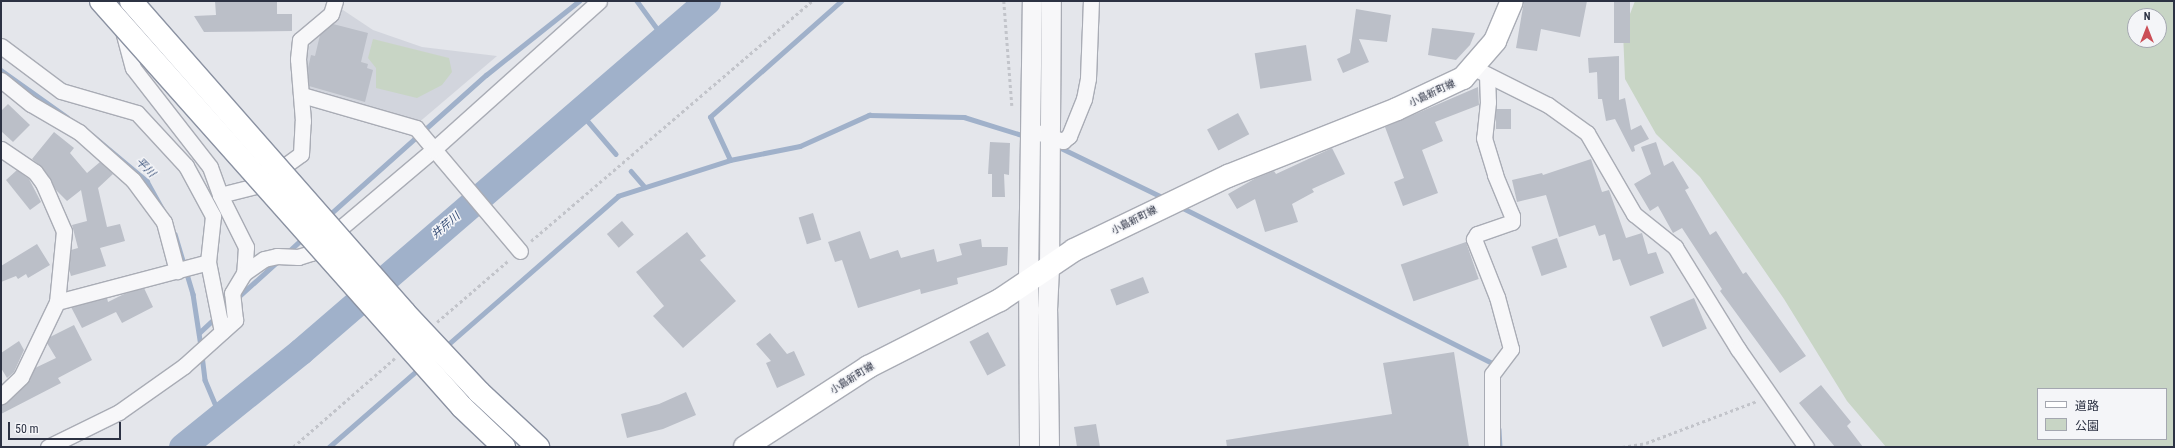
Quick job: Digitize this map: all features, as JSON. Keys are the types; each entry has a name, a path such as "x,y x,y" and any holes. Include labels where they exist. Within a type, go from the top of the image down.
{"main road":[{"path":"101,1 462,407 504,447"},
{"path":"130,1 404,312 479,392 538,447"},
{"name":"小島新町線","path":"745,447 868,367 1000,300 1074,250 1185,195 1443,89 1463,78 1481,71 1512,1"}],"street":[{"path":"130,1 123,31 132,68 210,167 220,195 246,247 244,273"},
{"path":"220,195 257,186 301,154 302,95 298,59 300,40 331,14 335,1"},
{"path":"48,447 119,412 191,360 235,320 232,293 244,273 264,259 298,256 311,253 434,151 599,1"},
{"path":"1029,447 1028,280 1032,1"},
{"path":"1049,447 1046,310 1050,267 1051,1"},
{"path":"1031,130 1063,141 1069,136 1084,99 1088,78 1091,1"},
{"path":"1,46 61,91 137,112 186,166 213,216 205,263 222,332"},
{"path":"1481,71 1548,105 1587,133 1634,214 1675,247 1770,396 1806,447"},
{"path":"1481,71 1488,102 1484,138 1495,175 1512,216 1512,222 1477,234 1474,239 1497,297 1511,348 1492,374 1492,447"},
{"path":"1,80 31,104 79,132 133,180 164,222 179,270"},
{"path":"302,95 416,128 520,251"},
{"path":"1,149 35,172 43,183 64,231 57,302 21,377 1,396"},
{"path":"57,302 205,263"}],"path":[{"path":"520,251 812,1"},
{"path":"1004,1 1013,108"},
{"path":"1622,447 1646,443 1770,396"}],"shaded area":[{"path":"337,6 373,30 422,47 497,56 417,124 309,90 302,81 302,63 319,24"}],"green space":[{"path":"1635,1 2174,1 2174,447 1886,447 1847,401 1784,299 1700,177 1656,134 1625,79 1623,32"},
{"path":"373,39 449,58 452,72 442,85 417,98 376,88 376,68 368,58"}],"building":[{"path":"215,1 277,1 277,14 292,14 292,31 204,32 194,16 216,15"},
{"path":"1524,1 1587,1 1580,37 1541,29 1537,51 1516,48"},
{"path":"1614,1 1630,1 1630,43 1614,43"},
{"path":"1356,9 1391,15 1387,42 1359,39 1369,62 1343,73 1337,59 1350,53"},
{"path":"333,24 368,33 361,62 368,64 367,68 373,70 365,102 309,86 308,68 311,55 315,56 320,35"},
{"path":"1432,28 1475,33 1470,45 1456,60 1428,55"},
{"path":"1306,45 1312,81 1260,89 1255,53"},
{"path":"1619,56 1619,100 1625,98 1631,130 1641,125 1649,139 1634,146 1635,151 1632,152 1615,119 1606,121 1602,99 1598,99 1597,72 1589,73 1588,58"},
{"path":"1478,87 1479,105 1435,122 1443,141 1422,150 1438,193 1403,206 1394,182 1404,178 1385,127"},
{"path":"8,104 30,125 13,142 1,131 1,111"},
{"path":"1496,109 1511,109 1511,129 1496,129"},
{"path":"1238,113 1249,134 1218,151 1207,129"},
{"path":"54,132 74,148 70,153 87,173 100,162 113,174 98,188 107,227 120,224 125,241 100,248 106,266 71,276 69,269 71,250 78,248 72,225 87,221 81,190 67,201 56,190 42,167 32,159"},
{"path":"990,142 1010,143 1009,175 1004,174 1005,197 992,197 992,174 988,174"},
{"path":"1656,142 1664,166 1673,161 1689,188 1685,190 1710,235 1716,231 1743,274 1746,272 1806,356 1780,373 1720,291 1722,289 1682,228 1673,233 1658,206 1650,211 1634,184 1651,174 1641,147"},
{"path":"1332,148 1345,174 1312,189 1314,192 1292,204 1298,222 1265,232 1255,199 1237,209 1228,194 1256,178 1274,171 1276,174"},
{"path":"1591,159 1602,192 1609,190 1626,238 1642,233 1648,254 1656,252 1664,273 1630,286 1620,259 1613,261 1605,234 1599,236 1595,225 1559,237 1546,195 1517,202 1512,180 1542,173 1543,175"},
{"path":"17,170 29,179 41,202 30,210 6,180"},
{"path":"813,213 821,240 807,244 799,217"},
{"path":"622,221 634,235 619,248 607,234"},
{"path":"860,231 870,259 898,250 901,258 934,249 937,262 962,255 959,244 981,239 982,247 1008,247 1007,265 957,278 958,284 921,294 920,289 858,308 842,260 835,262 828,242"},
{"path":"687,232 706,256 700,260 736,301 683,348 653,316 664,306 636,272"},
{"path":"1557,238 1567,267 1542,276 1531,247"},
{"path":"1466,242 1479,279 1413,301 1401,264"},
{"path":"37,244 50,265 28,278 26,274 18,279 16,276 1,282 1,266"},
{"path":"1143,277 1149,293 1116,305 1110,290"},
{"path":"144,288 153,307 122,323 116,312 82,328 71,307 107,298 108,302 124,294"},
{"path":"1694,298 1707,328 1663,347 1650,317"},
{"path":"74,325 92,360 58,378 61,383 1,414 1,405 7,403 27,384 35,368 56,358 47,343 50,337"},
{"path":"988,332 1006,366 987,375 969,342"},
{"path":"770,333 787,354 794,351 805,375 777,388 766,363 771,361 756,344"},
{"path":"19,341 24,350 14,372 7,378 1,368 1,353"},
{"path":"1454,352 1469,447 1227,447 1226,440 1392,414 1383,363"},
{"path":"1821,385 1851,422 1847,426 1863,447 1835,447 1799,403"},
{"path":"686,392 696,415 663,429 627,438 621,414 659,404"},
{"path":"1096,424 1100,447 1077,447 1074,427"}],"waterway":[{"path":"327,217 486,75 579,1"},
{"path":"637,1 664,38"},
{"name":"井芹川","path":"182,447 301,351 707,1"},
{"path":"730,160 710,117 841,1"},
{"name":"平川","path":"1,70 67,117"},
{"path":"580,112 616,154"},
{"path":"444,348 618,196 730,160 800,146 869,115 964,117 1025,136"},
{"name":"平川","path":"92,135 147,181 163,210"},
{"path":"1057,146 1166,199"},
{"path":"631,171 645,187"},
{"path":"1179,206 1496,365"},
{"name":"平川","path":"175,234 193,294 201,346"},
{"path":"287,253 303,238"},
{"path":"236,299 278,261"},
{"path":"199,333 216,317"},
{"path":"202,355 205,380 220,416"},
{"path":"329,447 420,368"},
{"path":"1499,429 1500,447"}]}
